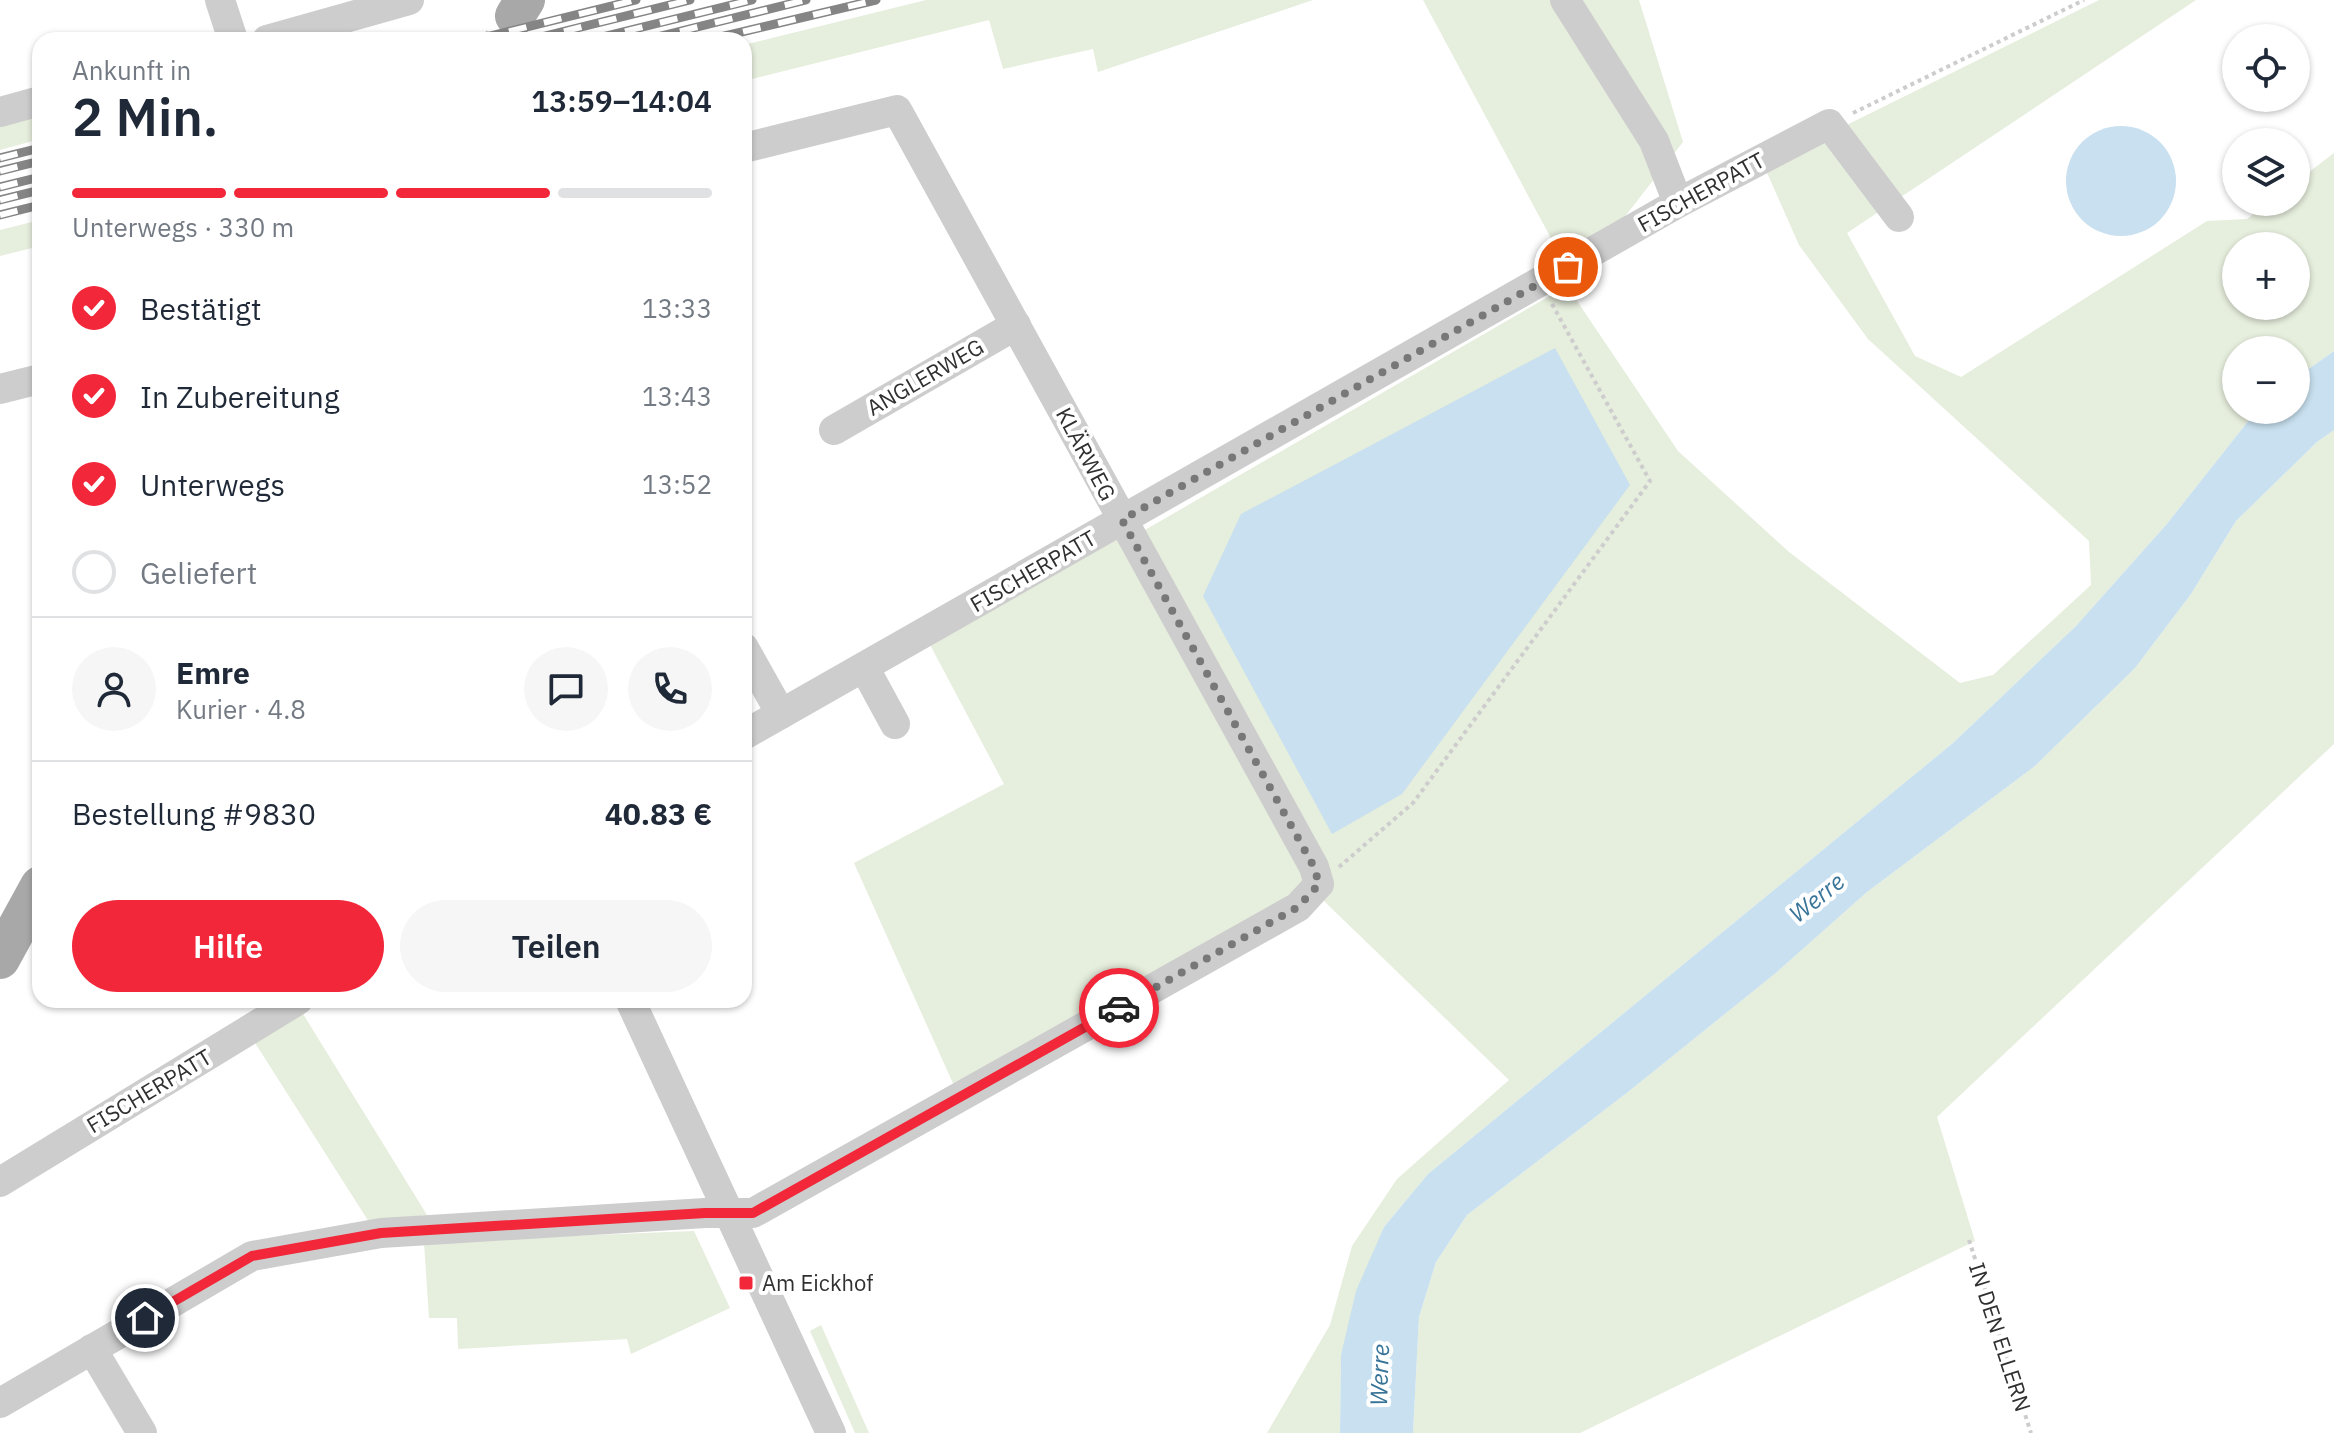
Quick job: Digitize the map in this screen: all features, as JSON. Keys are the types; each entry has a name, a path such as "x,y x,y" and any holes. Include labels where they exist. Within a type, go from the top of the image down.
{"main road":[{"path":"0,959 32,901"}],"street":[{"path":"220,0 230,32"},
{"path":"295,32 409,0"},
{"path":"1565,0 1654,141 1678,203"},
{"path":"0,112 32,103"},
{"name":"KLÄRWEG","path":"752,146 897,110 1314,867 1319,884"},
{"path":"1829,124 1899,217"},
{"name":"FISCHERPATT","path":"752,730 1678,203 1829,124"},
{"name":"ANGLERWEG","path":"834,430 1016,325"},
{"path":"0,408 18,400 20,384"},
{"path":"752,662 781,714"},
{"path":"864,667 895,724"},
{"path":"0,1403 252,1256 381,1233 753,1213 1298,907 1319,884"},
{"name":"FISCHERPATT","path":"0,1182 285,1008"},
{"path":"634,1008 831,1433"},
{"path":"92,1349 142,1433"}],"path":[{"path":"1829,124 2084,0"},
{"path":"1319,884 1413,803 1650,481 1540,282"},
{"name":"IN DEN ELLERN","path":"1969,1240 2031,1433"}],"green space":[{"path":"926,0 1313,0 1098,72 1093,49 1003,69 989,20 752,79 752,43"},
{"path":"1423,0 1639,0 1683,142 1623,219 1559,253"},
{"path":"2099,0 2196,0 1847,233 1915,356 1961,377 2207,221 2247,219 2251,216 2310,216 2310,171 2334,153 2334,351 2310,368 2310,336 2222,336 2222,424 2246,424 2166,525 2076,626 1953,743 1428,1174 1384,1227 1341,1355 1340,1433 1267,1433 1330,1325 1352,1246 1397,1179 1509,1080 1324,901 1328,878 1138,534 1567,286 1678,451 1789,552 1960,683 1993,675 2091,585 2089,541 1868,339 1799,245 1764,166"},
{"path":"32,114 32,141 0,150 0,123"},
{"path":"32,222 32,248 0,256 0,230"},
{"path":"2334,430 2334,744 1937,1117 1975,1241 1580,1433 1413,1433 1419,1317 1436,1262 1467,1215 1628,1092 1777,972 1867,892 2035,766 2135,668 2191,594 2236,521 2317,442"},
{"path":"1118,539 1304,876 1303,889 956,1090 854,863 1004,784 928,641"},
{"path":"300,1009 427,1215 369,1222 252,1038"},
{"path":"694,1231 730,1308 631,1354 627,1339 458,1349 457,1318 429,1318 424,1242"},
{"path":"821,1325 869,1433 855,1433 810,1331"}],"water":[{"path":"2121,126 2142,130 2160,142 2172,160 2176,181 2172,202 2160,220 2142,232 2121,236 2100,232 2082,220 2070,202 2066,181 2070,160 2082,142 2100,130"},
{"path":"1555,348 1630,485 1402,794 1332,834 1203,596 1241,514"},
{"name":"Werre","path":"2334,351 2334,430 2317,442 2236,521 2191,594 2135,668 2035,766 1867,892 1777,972 1628,1092 1467,1215 1436,1262 1419,1317 1413,1433 1340,1433 1341,1355 1356,1291 1384,1227 1428,1174 1953,743 2076,626 2166,525 2246,424 2310,424 2310,368"}],"railway":[{"path":"506,32 636,0"},
{"path":"561,32 690,0"},
{"path":"622,32 752,0"},
{"path":"677,32 806,0"},
{"path":"742,32 876,0"},
{"path":"0,158 32,150"},
{"path":"0,171 32,163"},
{"path":"0,187 32,179"},
{"path":"0,200 32,192"},
{"path":"0,215 32,207"}],"way so far":[{"path":"1119,1008 1298,907 1319,884 1314,867 1122,520 1138,514 1568,267"}],"place":[{"name":"Am Eickhof","path":"746,1283"}],"route":[{"path":"145,1318 252,1256 381,1233 705,1213 753,1213 1119,1008"}]}
